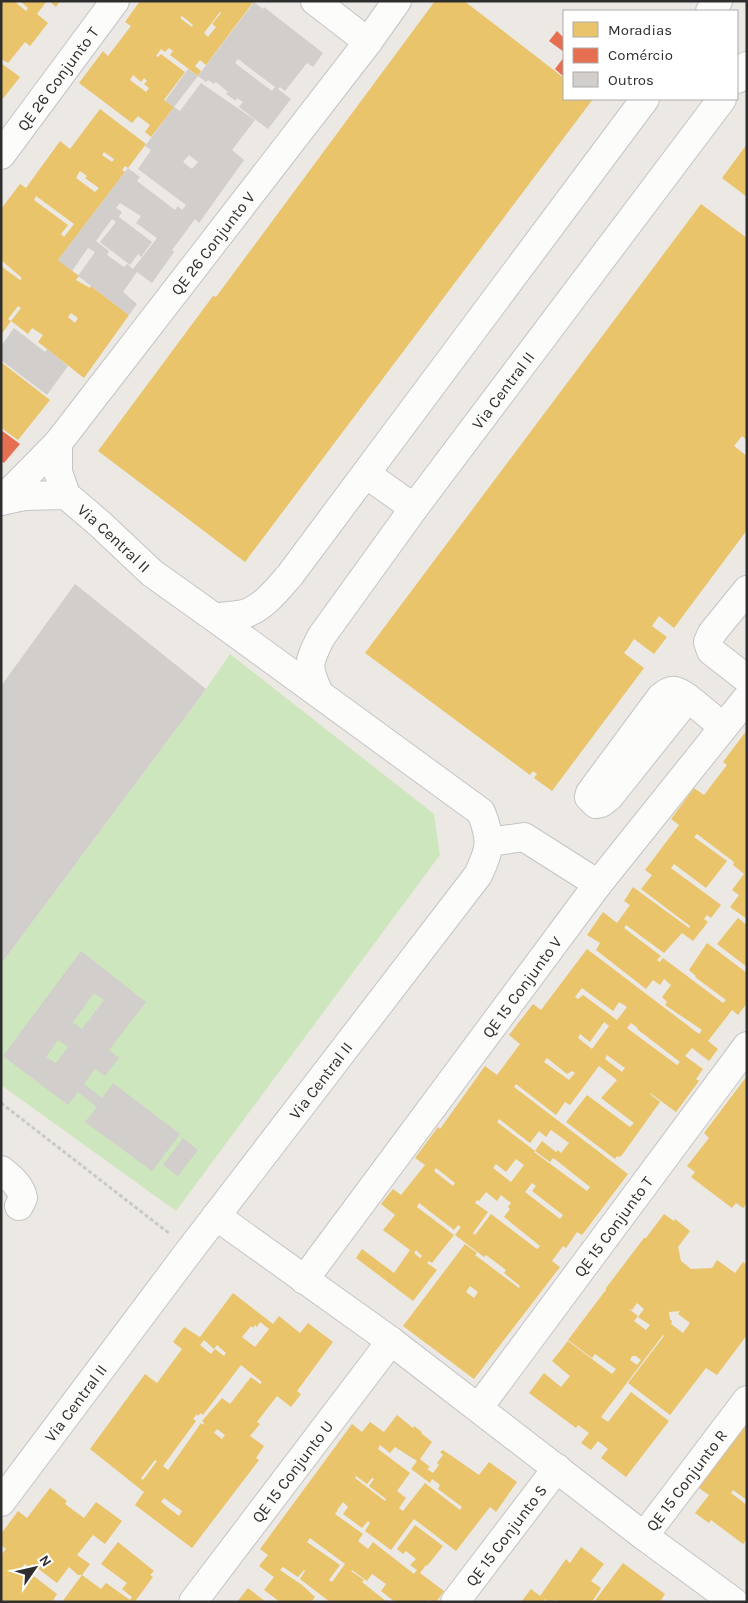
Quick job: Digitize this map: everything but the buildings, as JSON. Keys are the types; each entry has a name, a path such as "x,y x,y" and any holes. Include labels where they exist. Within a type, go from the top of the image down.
{"street":[{"name":"QE 26 Conjunto T","path":"1,155 115,1"},
{"path":"315,1 368,42"},
{"name":"QE 26 Conjunto V","path":"1,501 58,443 368,42 397,1"},
{"path":"738,78 747,66"},
{"path":"215,618 244,614 263,603 276,591 366,474 644,100"},
{"name":"Via Central II","path":"318,691 312,677 310,660 321,637 414,508 721,100"},
{"path":"58,443 58,472 66,495"},
{"path":"366,474 414,508"},
{"name":"Via Central II","path":"1,501 24,496 66,495 152,573 318,691 482,812 488,830 489,842 487,856 478,875 216,1216 1,1502"},
{"path":"747,590 712,634 708,642 711,651 747,680"},
{"path":"688,698 723,727"},
{"name":"QE 15 Conjunto V","path":"304,1280 598,884 747,698"},
{"path":"489,842 524,837 598,884"},
{"name":"QE 15 Conjunto T","path":"479,1407 747,1046"},
{"path":"1,1170 16,1184 22,1193 23,1198 19,1206"},
{"path":"216,1216 479,1407 644,1536 731,1601"},
{"name":"QE 15 Conjunto U","path":"194,1602 391,1342"},
{"name":"QE 15 Conjunto R","path":"644,1536 747,1400"},
{"name":"QE 15 Conjunto S","path":"455,1602 557,1468"}],"path":[{"path":"1,1103 171,1234"}],"green space":[{"path":"230,654 434,814 440,855 176,1211 1,1085 1,964"}]}
